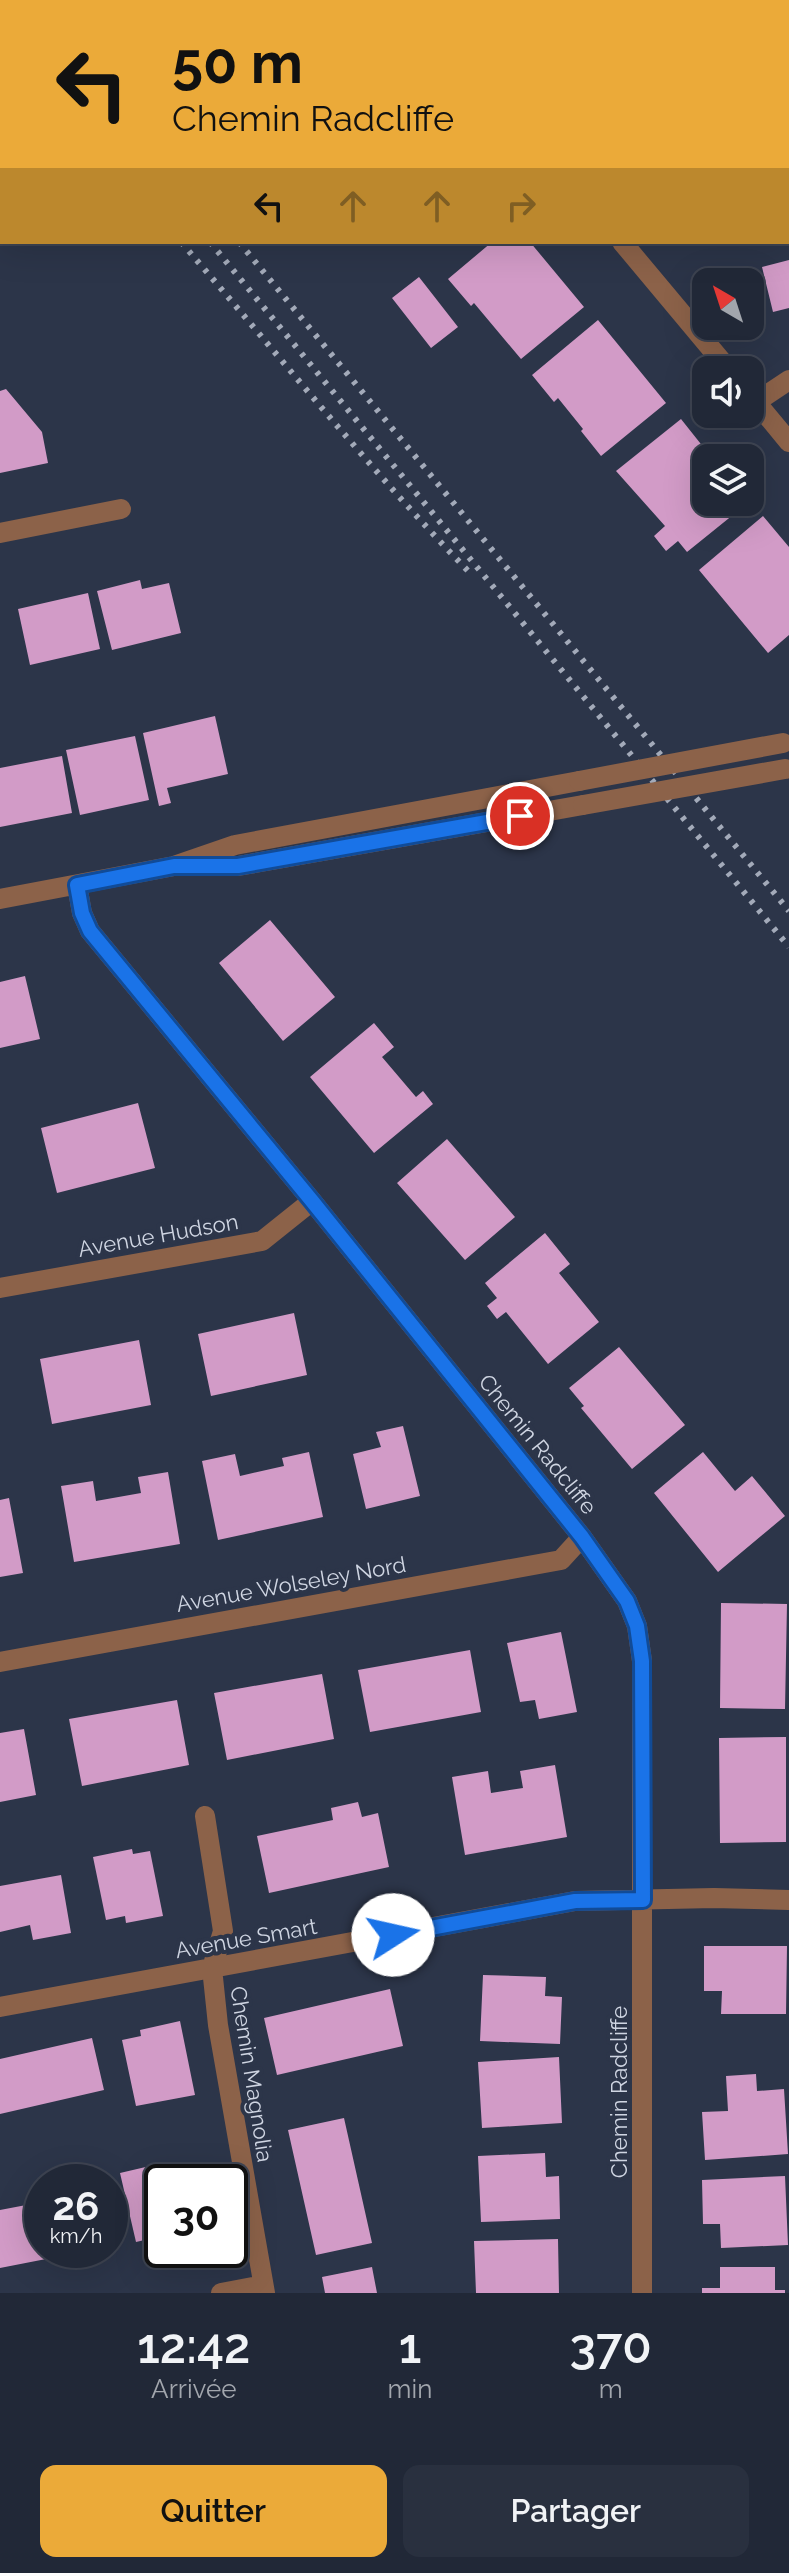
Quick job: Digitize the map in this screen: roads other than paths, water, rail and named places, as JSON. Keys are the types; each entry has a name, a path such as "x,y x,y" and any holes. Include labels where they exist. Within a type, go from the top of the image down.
{"street":[{"path":"624,244 717,356"},
{"path":"764,393 789,380"},
{"path":"764,412 789,442"},
{"path":"0,533 121,509"},
{"path":"0,899 174,866 235,845 786,743"},
{"path":"174,866 238,866 787,768"},
{"name":"Chemin Radcliffe","path":"77,885 82,913 90,931 582,1537 627,1601 637,1626 642,1661 642,2293"},
{"name":"Avenue Hudson","path":"0,1288 262,1241 312,1201"},
{"name":"Avenue Wolseley Nord","path":"0,1662 561,1560 582,1537"},
{"name":"Chemin Magnolia","path":"205,1816 223,1931 212,1968 218,2025 264,2289"},
{"name":"Avenue Smart","path":"0,2007 575,1901 789,1900"},
{"path":"221,2293 264,2289"}],"railway":[{"path":"183,244 360,453 472,575"},
{"path":"212,244 789,947"},
{"path":"241,244 789,911"}]}
